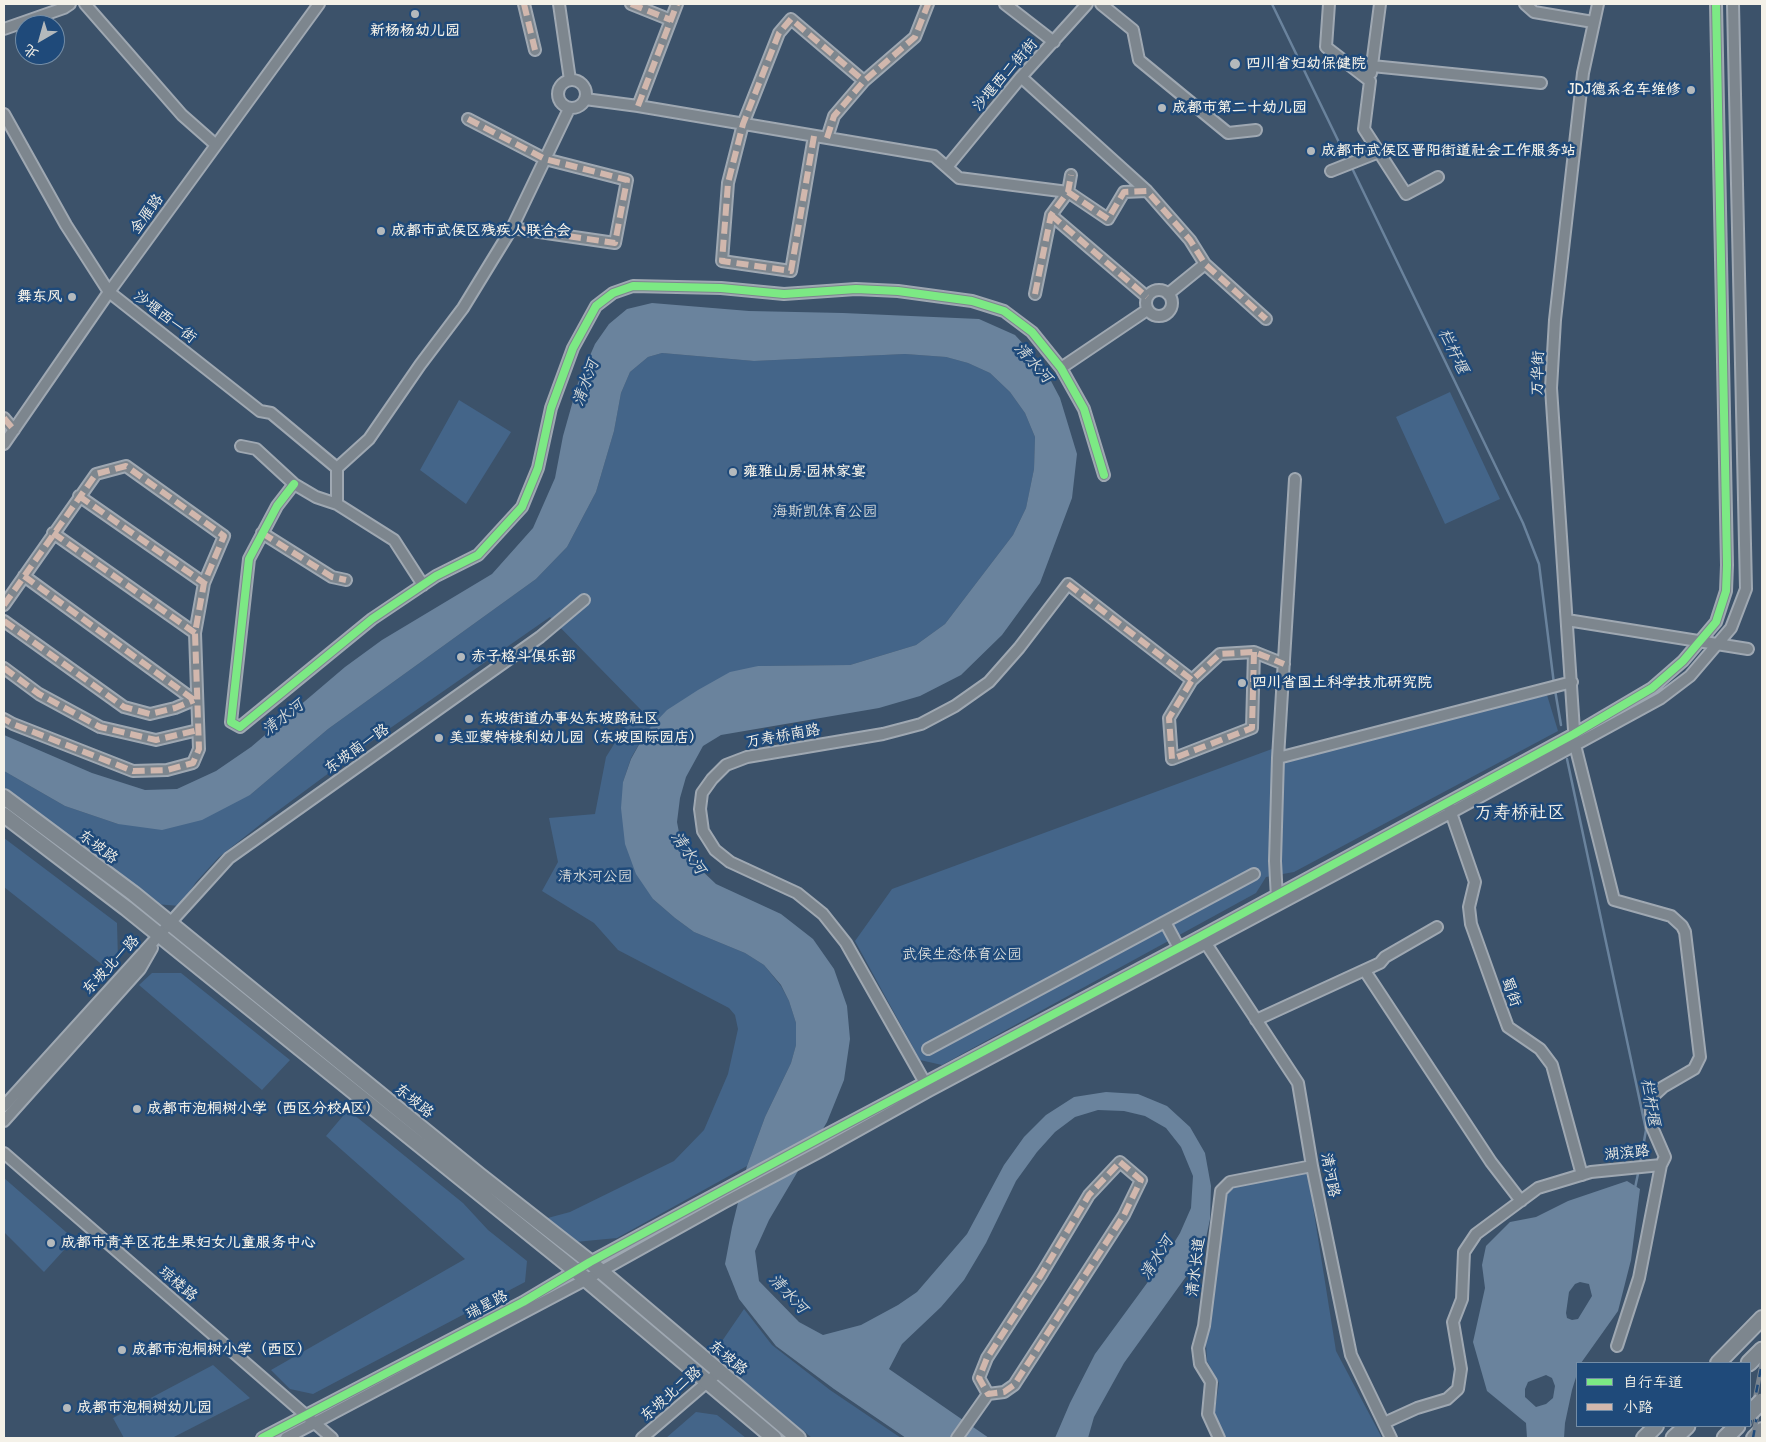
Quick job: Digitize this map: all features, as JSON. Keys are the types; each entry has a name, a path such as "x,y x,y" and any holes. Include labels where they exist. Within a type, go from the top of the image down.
{"highway":[{"path":"1750,1362 1762,1350"},
{"path":"1751,1412 1762,1401"},
{"path":"1674,1438 1686,1427"},
{"path":"1724,1438 1736,1427"}],"main road":[{"name":"东坡路","path":"4,797 134,894 595,1267 798,1438"},
{"name":"东坡路","path":"4,815 126,908 580,1276 774,1438"},
{"path":"1719,1362 1762,1318"},
{"path":"1644,1438 1655,1427"},
{"path":"1754,1438 1762,1430"}],"street":[{"path":"4,29 64,8 70,4"},
{"path":"85,4 182,115 216,145"},
{"name":"金雁路","path":"4,444 109,292 319,4"},
{"path":"524,4 535,50"},
{"path":"559,4 570,80"},
{"path":"631,4 671,20"},
{"path":"638,106 677,4"},
{"path":"827,138 834,116 864,81 915,37 928,4"},
{"path":"1005,4 1054,42"},
{"name":"沙堰西二街街","path":"947,167 1021,77 1087,4"},
{"path":"1101,4 1133,30 1139,60 1228,133 1256,130"},
{"path":"1329,4 1326,47 1370,81"},
{"path":"1380,4 1364,129 1406,194 1438,177"},
{"path":"1524,4 1534,12 1593,22"},
{"name":"万华街","path":"1575,745 1551,388 1555,320 1583,73 1598,4"},
{"path":"724,1197 822,1137 927,1087 1203,940 1448,802 1574,734 1652,688 1683,661 1716,622 1726,591 1727,565 1716,4"},
{"path":"1277,900 1452,812 1661,698 1690,676 1730,628 1746,589 1733,4"},
{"path":"814,136 791,271 732,264 722,261 728,183 743,124 779,33 791,19 864,81"},
{"path":"1372,66 1541,82"},
{"path":"1021,77 1147,191 1190,240 1205,264 1266,319"},
{"path":"570,80 578,82 584,87 585,99 577,108 569,109 559,102 557,94 562,83 570,80"},
{"path":"585,99 638,106 934,156 959,178 1068,192 1108,219 1124,192 1147,191"},
{"path":"337,504 337,468 369,439 420,365 463,308 512,228 569,109"},
{"name":"沙堰西一街","path":"4,114 66,225 109,292 260,411 271,412 337,468"},
{"path":"468,120 544,159 627,180 615,243 512,228"},
{"path":"1331,170 1379,152"},
{"path":"1035,294 1052,215 1068,192 1071,175"},
{"path":"1052,215 1147,298"},
{"path":"1168,294 1205,264"},
{"path":"294,484 277,506 248,559 231,722 240,727 372,619 436,576 478,555 522,506 538,468 551,408 573,348 596,306 613,293 626,288 633,286 702,288 784,294 856,289 898,291 972,300 1004,311 1032,332 1061,368 1084,409 1104,475"},
{"path":"1152,291 1164,291 1168,294 1172,305 1165,315 1157,316 1147,310 1147,298 1152,291"},
{"path":"1061,368 1147,310"},
{"path":"4,418 14,430"},
{"path":"241,446 256,449 294,484 316,497 337,504 394,540 423,585"},
{"path":"4,604 96,474 126,466 224,536 204,583 195,633 199,749 193,763 166,770 133,771 4,719"},
{"path":"1277,900 1278,758 1295,479"},
{"path":"79,496 204,583"},
{"path":"262,533 332,577 346,580"},
{"path":"53,534 195,633"},
{"path":"4,621 124,707 150,714 175,708 194,700 24,576"},
{"name":"万寿桥南路","path":"927,1087 846,943 823,914 797,893 730,862 715,850 703,831 700,810 702,793 712,779 726,765 747,757 883,734 921,724 954,706 989,682 1019,648 1068,584 1192,680"},
{"name":"东坡南一路","path":"159,936 229,858 540,637 584,600"},
{"path":"1567,620 1748,649"},
{"path":"1254,652 1252,728 1172,759 1169,718 1192,680 1220,654 1254,652 1284,664"},
{"path":"4,668 38,694 100,727 156,740 198,730"},
{"path":"1278,758 1572,682"},
{"name":"湖滨路","path":"1384,1423 1417,1408 1446,1398 1458,1389 1461,1369 1453,1322 1462,1299 1464,1252 1476,1234 1538,1188 1592,1172 1660,1164 1665,1157 1652,1127 1650,1099 1663,1087 1694,1069 1700,1057 1685,932 1682,926 1671,916 1614,900 1575,745"},
{"name":"蜀街","path":"1448,802 1475,882 1469,906 1471,924 1500,1008 1508,1026 1540,1049 1552,1065 1582,1175"},
{"path":"928,1049 1254,874"},
{"path":"1165,922 1179,948"},
{"path":"1256,1020 1380,963 1385,957 1436,927"},
{"name":"东坡北一路","path":"4,1106 133,962 159,936"},
{"name":"东坡北一路","path":"4,1121 140,969 159,936"},
{"path":"724,1197 821,1151 927,1087 1179,948 1203,940"},
{"name":"清河路","path":"1203,940 1298,1083 1312,1166 1351,1355 1391,1438"},
{"path":"1365,970 1491,1162 1522,1201"},
{"name":"琼楼路","path":"4,1153 332,1438"},
{"path":"957,1438 988,1394 1004,1392 1014,1384 1124,1215 1141,1180 1120,1162 1090,1195 987,1358 979,1378 988,1394"},
{"path":"1617,1346 1639,1278 1660,1164"},
{"name":"清水长道","path":"1219,1438 1208,1414 1211,1382 1200,1364 1198,1348 1204,1326 1221,1191 1230,1182 1312,1166"},
{"name":"瑞星路","path":"286,1438 724,1197"},
{"name":"瑞星路","path":"262,1438 523,1302 580,1276"},
{"name":"东坡北二路","path":"642,1438 719,1372"}],"green space":[{"name":"海斯凯体育公园","path":"662,353 754,361 905,354 946,357 968,363 990,373 1010,392 1025,413 1035,437 1034,469 1026,508 1013,535 945,624 916,645 850,665 758,666 646,732 631,758 623,782 653,899 694,932 745,953 764,965 781,986 789,1001 796,1023 796,1045 791,1063 765,1117 747,1166 617,1238 575,1242 544,1219 570,1212 674,1161 704,1130 728,1074 738,1029 735,1015 729,1008 618,950 594,923 542,891 558,862 549,818 595,814 606,757 626,725 642,711 550,617 376,738 271,816 219,857 196,882 180,906 155,904 4,791 4,771 65,806 118,824 250,795 328,729 536,579 567,547 596,492 614,431 621,393 630,372 648,357"},
{"path":"1450,392 1500,499 1445,524 1396,417"},
{"path":"459,400 511,432 466,504 420,470"},
{"name":"武侯生态体育公园","path":"1547,695 1558,731 1294,872 1266,877 1256,893 942,1065 920,1060 855,941 892,889 1272,749 1272,763"},
{"path":"4,838 117,923 118,960 109,970 4,887"},
{"path":"152,973 181,973 290,1060 262,1090 139,985"},
{"path":"348,1110 463,1203 488,1230 527,1261 525,1282 313,1394 290,1389 271,1370 465,1259 326,1136"},
{"path":"1307,1169 1336,1351 1382,1438 1224,1438 1214,1416 1219,1383 1207,1361 1206,1343 1224,1195 1232,1186"},
{"path":"4,1178 74,1239 44,1272 4,1232"},
{"path":"744,1309 772,1345 830,1390 901,1438 812,1438 745,1383 720,1344"},
{"path":"213,1365 250,1398 172,1438 124,1438 113,1418"},
{"path":"696,1412 717,1415 746,1438 666,1438"}],"water":[{"name":"清水河","path":"652,303 749,311 979,319 1015,335 1042,364 1060,398 1077,454 1072,498 1040,583 1002,635 961,675 920,696 879,708 721,735 703,746 686,777 680,798 677,822 681,843 698,867 716,884 781,914 813,939 834,969 847,1006 850,1039 844,1080 827,1122 769,1220 755,1251 759,1281 799,1322 823,1335 861,1325 898,1305 917,1292 967,1234 1004,1165 1024,1137 1046,1115 1074,1097 1106,1092 1138,1094 1167,1106 1190,1127 1205,1153 1211,1186 1210,1219 1203,1253 1124,1363 1094,1417 1088,1438 1055,1438 1070,1403 1095,1354 1161,1264 1180,1233 1191,1208 1193,1176 1181,1147 1166,1128 1145,1116 1124,1111 1098,1110 1075,1117 1055,1132 1037,1152 1016,1181 986,1243 964,1280 941,1307 902,1344 889,1369 989,1438 906,1438 834,1389 776,1346 739,1299 725,1264 732,1227 747,1166 765,1117 791,1063 796,1045 796,1023 789,1001 781,985 764,965 745,953 694,932 653,899 636,874 625,844 621,808 623,782 631,759 646,732 667,710 698,690 730,672 758,666 850,665 916,645 945,624 1013,535 1026,508 1034,469 1035,437 1025,413 1010,392 990,373 968,363 946,357 905,354 754,361 662,353 648,357 630,372 621,393 614,431 596,492 567,547 536,579 328,729 250,795 202,820 162,830 118,824 65,806 4,771 4,735 92,773 145,790 177,789 216,771 251,747 345,667 382,640 492,574 533,528 555,478 563,436 578,383 595,344 609,324 627,309"},
{"path":"1627,1181 1640,1189 1631,1260 1618,1311 1582,1362 1576,1362 1576,1377 1565,1423 1564,1438 1527,1438 1526,1423 1487,1391 1473,1342 1485,1288 1482,1265 1486,1246 1510,1222 1536,1217 1568,1201","holes":["1580,1282 1589,1284 1592,1296 1578,1319 1572,1320 1567,1318 1569,1292 1575,1284","1546,1375 1552,1378 1555,1386 1553,1398 1546,1404 1536,1407 1525,1397 1525,1389 1528,1382"]}],"waterway":[{"name":"栏杆堰","path":"1272,4 1348,161"},
{"name":"栏杆堰","path":"1351,166 1523,523 1539,564 1554,684"},
{"name":"栏杆堰","path":"1555,690 1561,725"},
{"name":"栏杆堰","path":"1567,759 1646,1130 1640,1164"},
{"name":"栏杆堰","path":"1635,1188 1639,1169"}],"railway":[{"path":"1751,1419 1762,1363"},
{"path":"1753,1438 1757,1416"}],"marked path":[{"path":"524,4 535,50"},
{"path":"631,4 671,20"},
{"path":"638,106 677,4"},
{"path":"827,138 834,116 864,81 915,37 928,4"},
{"path":"814,136 791,271 722,261 728,183 743,124 779,33 791,19 864,81"},
{"path":"468,119 545,159 627,180 615,243 512,228"},
{"path":"1035,294 1051,215 1068,192 1071,175"},
{"path":"1068,192 1108,219 1124,192 1147,191 1190,240 1205,264 1266,319"},
{"path":"1051,215 1147,297"},
{"path":"4,418 14,430"},
{"path":"4,605 96,474 126,466 224,536 204,583 195,633 199,749 193,763 167,770 133,771 4,719"},
{"path":"79,496 204,583"},
{"path":"53,533 195,633"},
{"path":"262,533 332,577 346,580"},
{"path":"24,576 194,700"},
{"path":"1068,584 1192,680"},
{"path":"4,621 124,707 150,714 175,708 194,700"},
{"path":"1254,652 1252,728 1172,759 1169,718 1192,680 1220,654 1254,652 1284,664"},
{"path":"4,668 39,694 100,727 156,740 198,730"},
{"path":"1120,1162 1141,1180 1124,1215 1014,1385 1004,1392 988,1394 979,1378 987,1358 1041,1275 1089,1195 1120,1162"}],"cycle path":[{"path":"262,1438 523,1302 590,1262 1201,936 1574,734 1652,688 1683,661 1716,622 1726,591 1716,4"},
{"path":"294,484 277,506 249,559 231,722 240,727 372,619 436,576 478,555 522,507 538,468 551,408 573,348 596,306 613,293 633,286 721,288 784,294 856,289 898,291 972,301 1004,311 1032,332 1061,368 1084,409 1104,475"}],"place":[{"name":"新杨杨幼儿园","path":"415,14"},
{"name":"四川省妇幼保健院","path":"1235,64"},
{"name":"JDJ德系名车维修","path":"1691,90"},
{"name":"成都市第二十幼儿园","path":"1162,108"},
{"name":"成都市武侯区晋阳街道社会工作服务站","path":"1311,151"},
{"name":"成都市武侯区残疾人联合会","path":"381,231"},
{"name":"舞东风","path":"72,297"},
{"name":"雍雅山房·园林家宴","path":"733,472"},
{"name":"赤子格斗俱乐部","path":"461,657"},
{"name":"四川省国土科学技术研究院","path":"1242,683"},
{"name":"东坡街道办事处东坡路社区","path":"469,719"},
{"name":"美亚蒙特梭利幼儿园（东坡国际园店）","path":"439,738"},
{"name":"成都市泡桐树小学（西区分校A区）","path":"137,1109"},
{"name":"成都市青羊区花生果妇女儿童服务中心","path":"51,1243"},
{"name":"成都市泡桐树小学（西区）","path":"122,1350"},
{"name":"成都市泡桐树幼儿园","path":"67,1408"}],"district":[{"name":"万寿桥社区","path":"1520,813"}],"park label":[{"name":"清水河公园","path":"595,877"}]}
